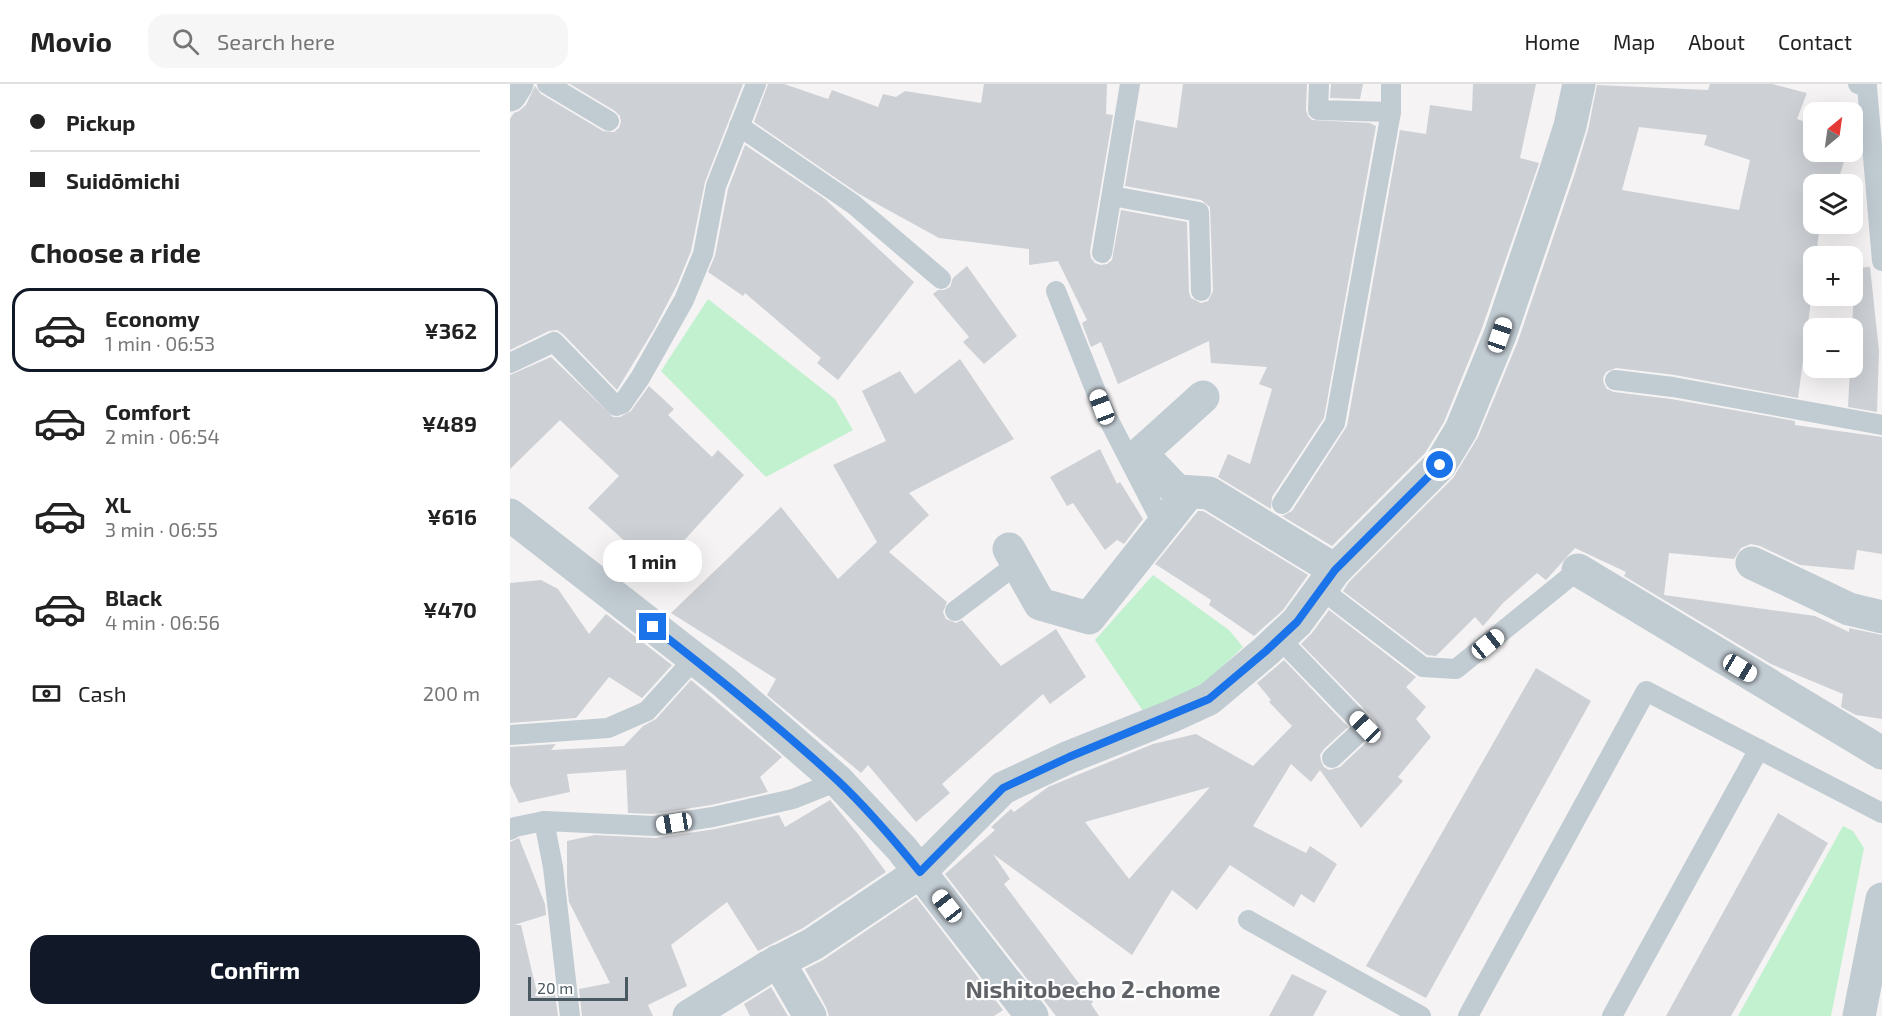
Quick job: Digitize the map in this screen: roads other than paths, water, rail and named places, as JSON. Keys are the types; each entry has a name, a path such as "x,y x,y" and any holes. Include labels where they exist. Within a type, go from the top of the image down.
{"street":[{"path":"510,95 517,84"},
{"path":"689,1016 778,961 813,944 920,872 1003,788 1069,757 1209,699 1297,622 1328,580 1440,465 1461,430 1500,335 1554,178 1570,126 1578,84"},
{"path":"1203,397 1141,453 1177,491 1209,493 1328,580"},
{"path":"1013,557 1040,604 1089,618 1189,492"},
{"path":"510,515 694,659 838,781 902,849 1032,1016"},
{"path":"1752,563 1849,609 1882,617"},
{"path":"1578,570 1882,753"},
{"path":"1859,1016 1882,899"},
{"path":"778,961 810,1016"}],"lane":[{"path":"546,84 609,121"},
{"path":"510,363 554,342 616,406 622,404 656,349 692,282 703,254 716,186 756,84"},
{"path":"1102,253 1130,84"},
{"path":"1318,84 1318,110 1391,112"},
{"path":"1282,504 1335,423 1391,112 1391,84"},
{"path":"1858,84 1867,87 1882,261"},
{"path":"739,126 853,204 941,279"},
{"path":"1112,196 1199,212 1201,291"},
{"path":"1056,291 1102,407 1162,525"},
{"path":"1615,380 1696,391 1882,425"},
{"path":"955,611 1013,557"},
{"path":"1328,580 1423,667 1456,669 1578,570"},
{"path":"1279,638 1365,727 1332,758"},
{"path":"510,735 608,728 647,711 694,659"},
{"path":"1467,1016 1646,691 1882,813"},
{"path":"1612,1016 1759,749"},
{"path":"570,1016 556,888 525,823 654,826 713,817 793,799 838,781"},
{"path":"1248,920 1421,1016"}],"district":[{"name":"Nishitobecho 2-chome","path":"1093,990"}]}
